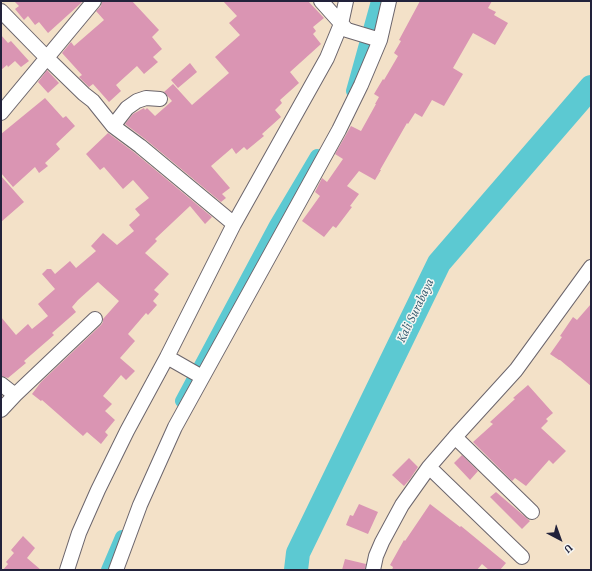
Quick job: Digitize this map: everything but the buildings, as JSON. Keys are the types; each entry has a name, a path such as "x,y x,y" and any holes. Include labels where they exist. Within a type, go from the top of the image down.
{"street":[{"path":"1,113 94,1"},
{"path":"321,1 344,27 377,40"},
{"path":"67,570 79,533 127,431 169,359 234,224 344,27 346,1"},
{"path":"116,570 149,483 200,376 339,130 361,85 389,1"},
{"path":"1,11 93,102 113,126 140,146 234,224"},
{"path":"113,126 127,108 137,101 146,98 160,99"},
{"path":"373,570 376,556 398,511 429,467 516,370 589,274"},
{"path":"1,410 95,319"},
{"path":"169,359 200,376"},
{"path":"1,384 15,395"},
{"path":"455,437 532,512"},
{"path":"429,467 522,557"}],"waterway":[{"path":"353,91 378,1"},
{"name":"Kali Surabaya","path":"296,570 298,553 439,263 591,87"},
{"path":"182,401 276,225 317,156"},
{"path":"108,570 122,537"}]}
